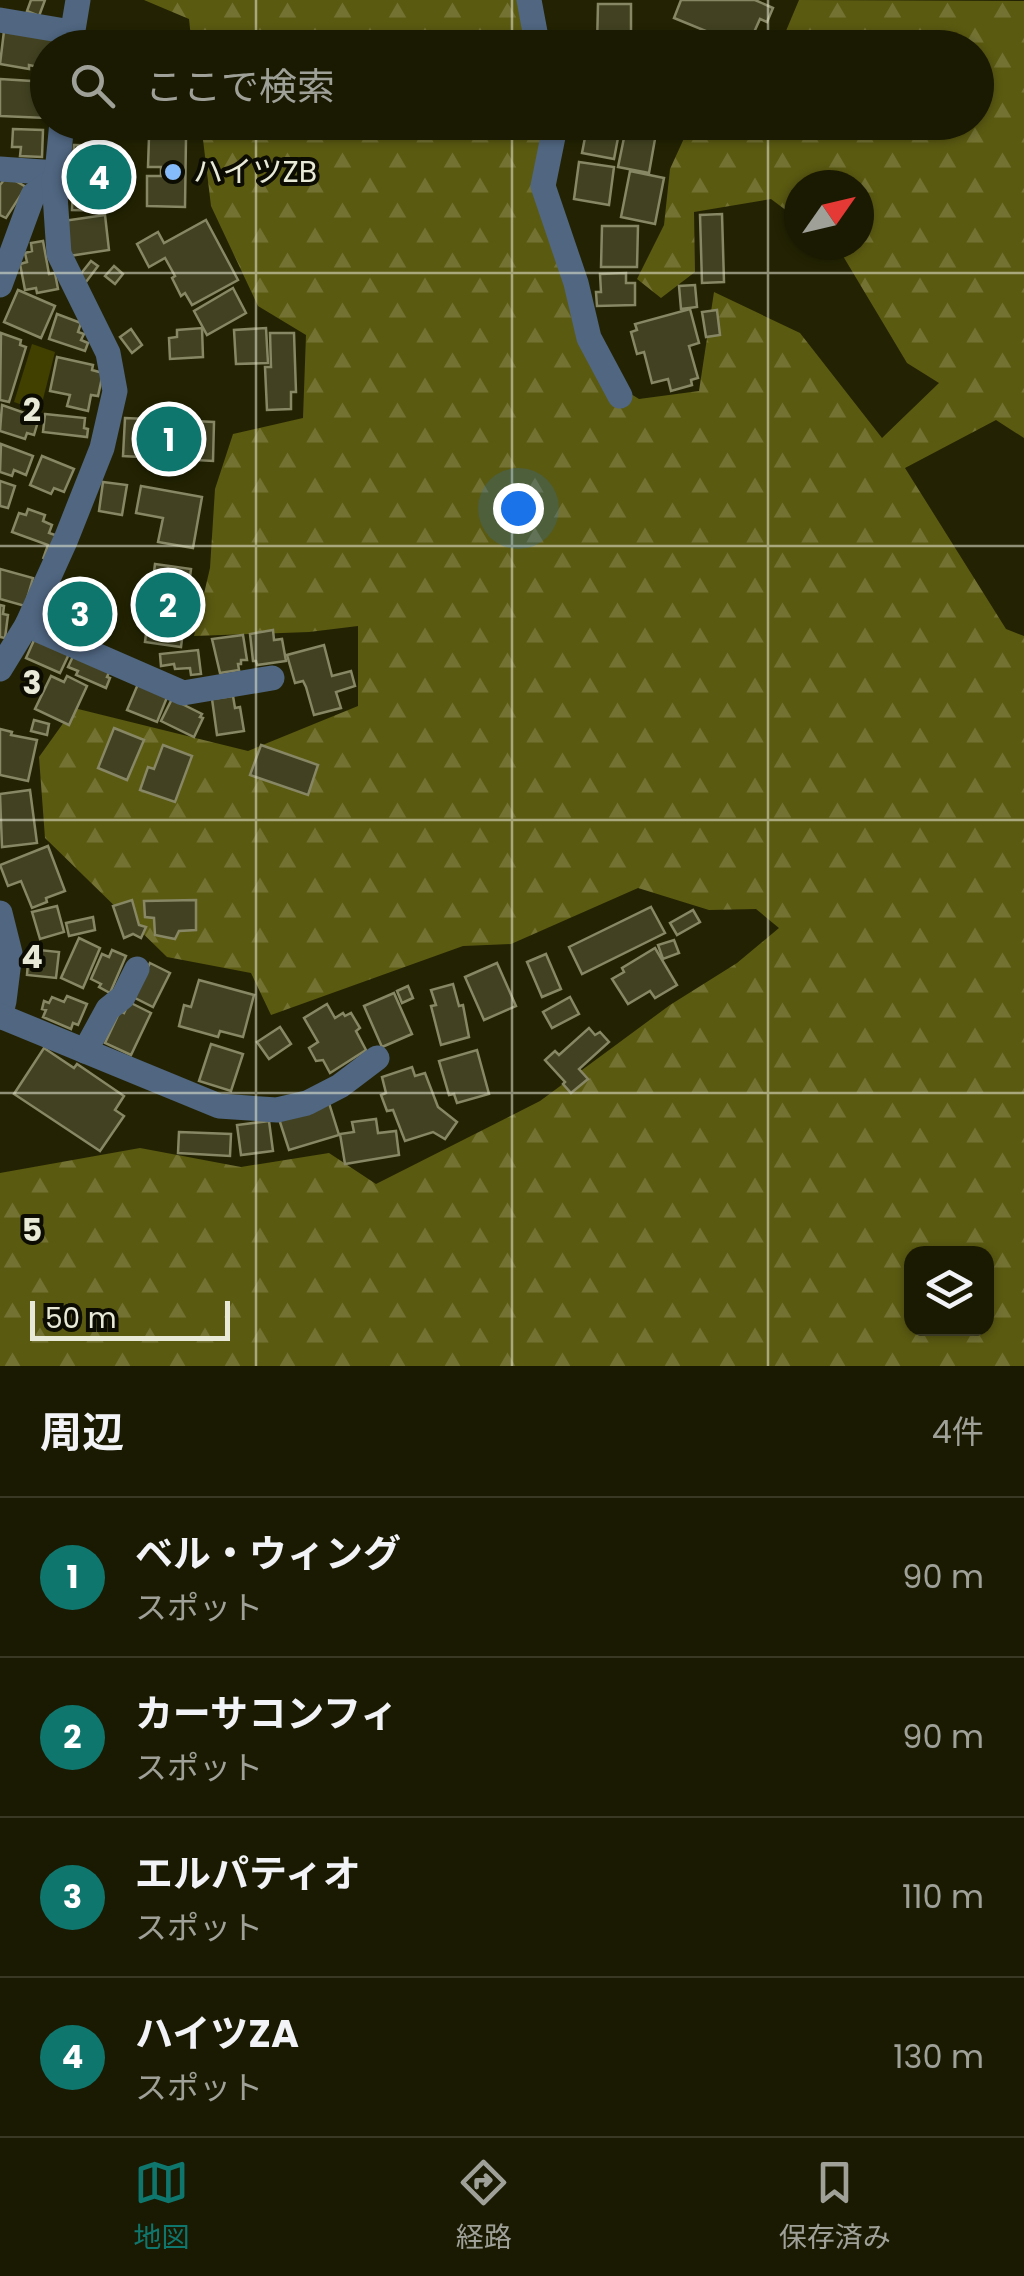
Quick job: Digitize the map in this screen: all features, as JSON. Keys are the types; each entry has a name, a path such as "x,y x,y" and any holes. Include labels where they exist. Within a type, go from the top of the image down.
{"street":[{"path":"73,30 78,0"},
{"path":"528,0 534,30"},
{"path":"0,20 36,30"},
{"path":"0,668 27,625 66,539 102,448 115,391 108,353 60,254 56,176 60,140"},
{"path":"552,140 543,186 576,283 589,338 620,396"},
{"path":"0,169 56,176"},
{"path":"0,284 33,195 56,176"},
{"path":"27,625 183,693 272,678"},
{"path":"0,913 10,953 0,1017 219,1106 277,1110 306,1103 340,1086 377,1058"},
{"path":"86,1051 108,1008 124,997 137,970"}],"shaded area":[{"path":"32,344 55,352 40,411 14,402"}],"green space":[{"path":"144,0 519,0 525,30 190,30 189,19"},
{"path":"799,0 1024,1 1024,438 996,420 905,468 1006,629 1024,636 1024,1366 0,1366 0,1173 140,1148 241,1167 329,1153 376,1184 540,1101 670,1005 737,963 779,928 756,909 709,910 638,888 511,944 463,946 271,1015 251,973 167,957 45,838 39,757 74,708 248,751 358,706 358,626 309,632 194,636 210,568 215,489 233,434 303,418 306,335 258,306 211,206 203,140 544,140 536,182 599,374 639,399 699,391 714,292 800,333 882,438 939,383 907,363 845,260 874,260 874,170 784,170 784,209 771,199 694,212 695,272 661,298 637,279 664,225 670,169 683,140 994,140 994,30 786,30"}],"building":[{"path":"31,0 45,0 39,16 27,11"},
{"path":"681,0 755,0 773,8 767,22 760,19 755,30 703,30 674,18"},
{"path":"598,4 631,4 631,30 597,30"},
{"path":"4,31 30,35 29,69 0,64"},
{"path":"0,79 30,81 30,117 0,116"},
{"path":"13,129 30,130 30,140 43,140 42,157 20,156 21,147 12,147"},
{"name":"ハイツZB","path":"149,140 186,140 185,207 147,206 147,176 161,176 161,167 148,167"},
{"path":"585,140 618,140 614,159 582,153"},
{"path":"624,140 655,140 649,173 618,167"},
{"path":"74,145 112,146 110,211 72,210 73,181 86,181 86,172 73,172"},
{"path":"579,162 614,167 609,205 574,199"},
{"path":"630,171 664,178 655,224 621,217"},
{"path":"7,176 26,187 6,218 0,215 0,185"},
{"path":"722,214 724,282 702,283 700,215"},
{"path":"105,215 109,250 69,256 63,221"},
{"path":"206,220 238,280 192,305 185,293 181,296 165,258 149,267 137,244 158,232 164,243"},
{"path":"602,226 638,226 637,267 601,267"},
{"path":"43,241 49,274 55,273 58,289 37,293 36,288 25,290 20,264 27,262 25,253 32,251 31,243"},
{"path":"91,261 98,266 86,282 79,276"},
{"path":"114,266 123,274 115,284 105,276"},
{"path":"626,273 626,283 635,283 635,305 597,306 600,274"},
{"path":"695,285 697,307 681,309 679,286"},
{"path":"233,288 246,313 207,335 194,311"},
{"path":"18,290 55,306 41,338 4,322"},
{"path":"690,309 699,343 689,346 698,378 691,380 692,385 671,391 668,379 652,383 644,352 637,354 631,332 637,330 635,324"},
{"path":"717,310 720,335 706,337 702,312"},
{"path":"57,314 81,323 78,332 84,334 81,340 88,343 85,351 49,339"},
{"path":"202,328 203,357 170,359 169,338 177,337 177,330"},
{"path":"266,328 268,363 236,364 234,330"},
{"path":"131,329 142,345 132,353 120,337"},
{"path":"1,333 21,340 20,345 26,347 9,402 0,400"},
{"path":"270,333 294,333 296,392 291,392 291,409 267,410 265,367 271,367"},
{"path":"57,357 93,365 92,370 103,373 98,396 91,395 88,411 67,406 70,395 50,391"},
{"path":"2,405 39,418 34,435 27,433 25,439 0,431"},
{"path":"45,414 85,418 87,437 43,432"},
{"path":"125,418 214,422 213,461 123,456"},
{"path":"1,444 33,456 26,475 14,470 12,476 0,472"},
{"path":"42,456 74,469 64,492 54,488 51,494 30,485"},
{"path":"0,481 15,486 8,508 0,506"},
{"path":"103,482 127,485 122,515 99,511"},
{"path":"141,486 202,497 193,548 158,542 163,518 136,513"},
{"path":"28,509 45,515 43,521 52,525 49,533 58,536 43,559 48,545 12,532 19,513 26,515"},
{"path":"155,564 191,569 181,647 145,642"},
{"path":"0,569 33,578 25,606 0,599"},
{"path":"60,588 113,609 101,640 48,619"},
{"path":"0,605 4,606 3,614 8,615 5,638 0,637"},
{"path":"273,630 274,640 282,639 286,661 257,665 253,661 250,634"},
{"path":"243,635 247,660 241,660 239,670 220,673 212,639"},
{"path":"35,638 69,654 60,673 26,658"},
{"path":"324,645 332,676 351,671 355,686 336,692 341,708 314,715 303,681 295,683 287,655"},
{"path":"198,650 201,674 191,675 190,668 175,669 174,664 161,666 160,654"},
{"path":"74,654 111,668 106,688 76,675 78,671 68,667"},
{"path":"51,676 64,682 67,676 87,686 69,725 35,709"},
{"path":"138,684 168,695 157,722 127,710"},
{"path":"233,696 235,708 240,707 244,731 217,735 212,699"},
{"path":"172,699 202,714 194,737 161,721"},
{"path":"34,720 49,724 47,735 31,731"},
{"path":"114,728 144,740 127,780 98,768"},
{"path":"0,729 37,740 28,781 0,775"},
{"path":"163,745 192,756 175,802 140,790 148,767 154,769"},
{"path":"261,745 318,765 308,795 250,775"},
{"path":"30,790 37,843 2,847 0,794"},
{"path":"48,846 65,891 32,908 21,881 8,886 0,865"},
{"path":"132,900 139,925 146,927 141,938 133,934 124,938 113,906"},
{"path":"196,900 196,930 179,931 175,939 155,935 154,918 145,917 144,901"},
{"path":"57,906 64,932 40,939 32,912"},
{"path":"651,907 665,933 582,974 569,947"},
{"path":"693,910 700,922 677,935 670,923"},
{"path":"93,917 95,930 69,936 66,923"},
{"path":"79,938 100,948 83,988 61,978"},
{"path":"674,940 679,953 663,959 658,945"},
{"path":"655,948 677,985 655,998 650,991 628,1004 612,979 624,972 622,968"},
{"path":"29,949 59,952 56,978 27,975"},
{"path":"112,950 126,956 110,993 91,979 102,954 109,957"},
{"path":"546,954 561,989 542,997 527,962"},
{"path":"150,963 170,973 153,1007 133,997"},
{"path":"497,963 516,1006 484,1020 465,977"},
{"path":"199,980 254,995 243,1037 220,1031 218,1037 179,1026 184,1005 191,1007"},
{"path":"453,984 459,1006 463,1005 469,1037 441,1045 431,990"},
{"path":"408,986 413,998 402,1003 397,991"},
{"path":"394,993 412,1034 382,1047 364,1006"},
{"path":"67,996 87,1004 78,1025 73,1023 71,1029 43,1017 46,1010 42,1009 44,1001 49,1003 52,997 64,1002"},
{"path":"570,997 579,1014 552,1028 543,1012"},
{"path":"129,1002 151,1013 131,1055 105,1043 120,1011 124,1013"},
{"path":"327,1004 335,1018 351,1013 366,1050 330,1073 323,1060 316,1061 309,1048 318,1042 304,1018"},
{"path":"280,1027 291,1044 269,1059 257,1042"},
{"path":"589,1028 595,1035 600,1032 609,1042 579,1069 588,1079 571,1093 545,1060 555,1051 559,1055"},
{"path":"211,1044 243,1054 231,1091 199,1081"},
{"path":"44,1048 74,1068 77,1064 124,1096 115,1110 124,1116 100,1151 14,1094"},
{"path":"477,1050 489,1094 457,1103 454,1094 449,1095 439,1061"},
{"path":"412,1067 415,1076 425,1073 438,1107 457,1122 445,1139 433,1132 405,1141 393,1110 387,1111 381,1095 386,1093 382,1077"},
{"path":"329,1103 339,1135 289,1150 279,1119"},
{"path":"376,1119 378,1133 396,1131 399,1155 345,1164 340,1134 354,1132 352,1122"},
{"path":"269,1121 273,1151 241,1155 237,1125"},
{"path":"179,1132 231,1134 230,1156 178,1153"}],"place":[{"name":"ハイツZB","path":"173,172"},
{"name":"ハイツZA","path":"99,177"},
{"name":"ベル・ウィング","path":"169,439"},
{"name":"カーサコンフィ","path":"168,605"},
{"name":"エルパティオ","path":"80,614"}]}
